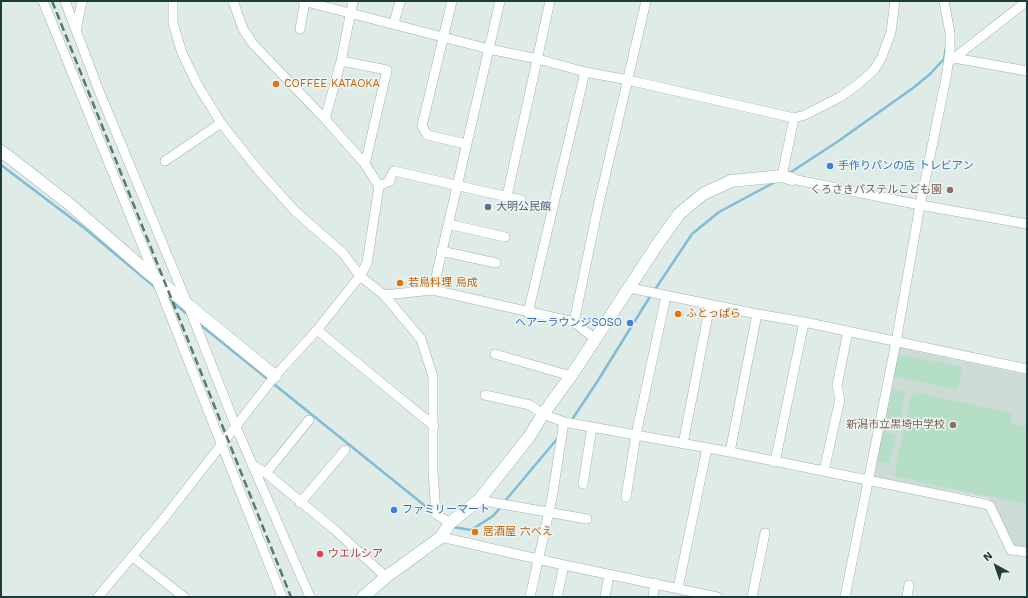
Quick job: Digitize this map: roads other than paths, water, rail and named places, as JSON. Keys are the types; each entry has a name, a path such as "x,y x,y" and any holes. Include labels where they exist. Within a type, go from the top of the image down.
{"street":[{"path":"43,1 156,279 282,597"},
{"path":"65,1 236,427 310,597"},
{"path":"76,31 82,1"},
{"path":"173,1 173,23 182,53 197,84 221,123 259,171 290,206 343,253 360,276 384,295 421,339 433,377 433,471 436,514 450,523"},
{"path":"98,597 133,557 275,376 317,330 360,276 367,263 379,186 365,164 326,119 253,44 243,29 233,1"},
{"path":"300,29 304,1 349,14 394,23 489,49 794,118 805,115 840,97 873,71 881,59 891,32 895,1"},
{"path":"326,119 341,61 352,1"},
{"path":"394,23 400,1"},
{"path":"452,1 442,36 422,126 427,135 466,144"},
{"path":"433,290 500,1"},
{"path":"507,196 550,1"},
{"path":"574,322 598,207 646,1"},
{"path":"845,597 896,342 920,205 951,60 950,28 944,1"},
{"path":"951,60 1026,1"},
{"path":"951,60 1027,71"},
{"path":"341,61 387,70 365,164"},
{"path":"528,312 586,72"},
{"path":"787,177 794,118"},
{"path":"165,161 221,123"},
{"path":"1,151 68,203 156,279 275,376"},
{"path":"379,186 390,182 394,171 521,200"},
{"path":"363,597 386,577 441,536 450,523 479,500 529,437 543,414 571,376 595,338 630,288 656,245 679,214 703,194 731,181 787,177 920,205 1027,224"},
{"path":"448,224 505,237"},
{"path":"441,251 496,263"},
{"path":"630,288 710,305 804,322 1027,369"},
{"path":"384,295 433,290 574,322 595,338"},
{"path":"626,497 636,436 666,296"},
{"path":"683,444 710,305"},
{"path":"730,452 757,314"},
{"path":"775,462 804,322"},
{"path":"317,330 434,426"},
{"path":"824,471 840,399 837,386 848,331"},
{"path":"495,354 571,376"},
{"path":"485,395 530,405 543,414 564,422 730,452 985,504 990,506 1011,550 1027,552"},
{"path":"266,473 309,420"},
{"path":"530,597 552,498 564,422"},
{"path":"583,484 592,427"},
{"path":"678,588 694,519 707,448"},
{"path":"300,503 345,450"},
{"path":"252,465 266,473 300,503 336,531 386,577"},
{"path":"479,500 548,511 586,519"},
{"path":"752,597 765,533"},
{"path":"441,536 564,565 678,588 698,595 717,597"},
{"path":"133,557 184,597"},
{"path":"558,597 564,565"},
{"path":"605,597 610,575"},
{"path":"652,597 655,583"},
{"path":"907,597 908,584"}],"waterway":[{"path":"788,174 837,142 913,88 929,75 944,59 946,47"},
{"path":"1,165 83,227 156,288"},
{"path":"654,291 692,234 719,212 775,182"},
{"path":"571,421 651,295"},
{"path":"166,296 188,315"},
{"path":"198,323 434,513"},
{"path":"505,501 557,439"},
{"path":"453,527 471,530 493,516 501,507"}],"railway":[{"path":"52,1 291,597"}],"place":[{"name":"COFFEE KATAOKA","path":"276,84"},
{"name":"手作りパンの店 トレビアン","path":"830,166"},
{"name":"くろさきパステルこども園","path":"950,190"},
{"name":"大明公民館","path":"488,207"},
{"name":"若鳥料理 鳥成","path":"400,283"},
{"name":"ふとっぱら","path":"678,314"},
{"name":"ヘアーラウンジSOSO","path":"630,323"},
{"name":"新潟市立黒埼中学校","path":"953,425"},
{"name":"ファミリーマート","path":"394,510"},
{"name":"居酒屋 六べえ","path":"475,532"},
{"name":"ウエルシア","path":"320,554"}]}
